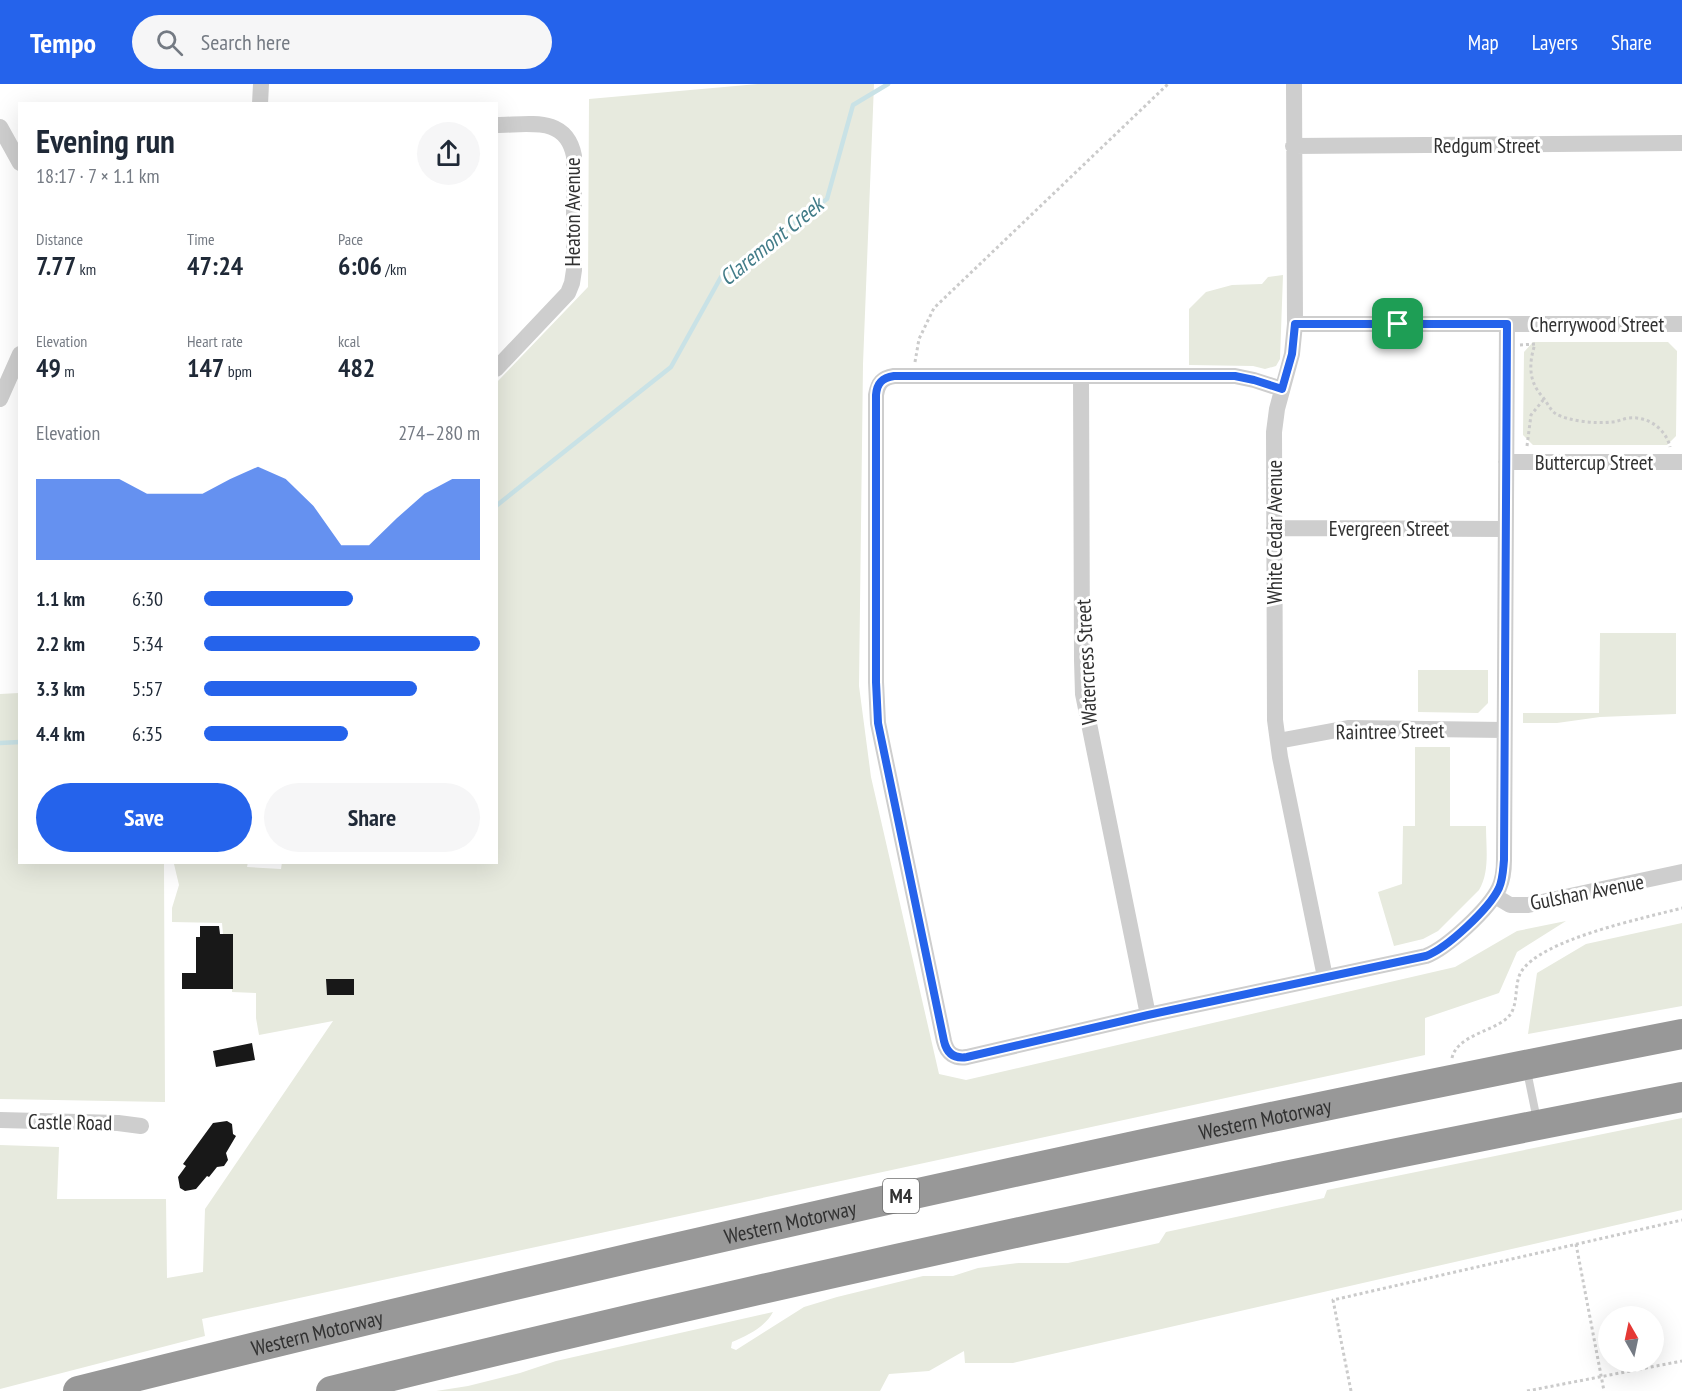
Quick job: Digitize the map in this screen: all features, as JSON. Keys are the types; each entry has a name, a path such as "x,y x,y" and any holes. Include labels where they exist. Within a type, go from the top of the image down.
{"highway":[{"name":"Western Motorway","path":"78,1391 368,1318 820,1214 1446,1080 1682,1034"},
{"path":"331,1391 936,1250 1682,1097"}],"street":[{"path":"261,84 261,102"},
{"name":"White Cedar Avenue","path":"1294,84 1295,324 1292,354 1274,428 1274,704 1278,741 1326,977"},
{"name":"Heaton Avenue","path":"498,125 540,125 554,128 564,133 571,143 574,156 574,270 568,293 498,367"},
{"path":"0,127 18,159"},
{"name":"Redgum Street","path":"1293,146 1682,143"},
{"name":"Cherrywood Street","path":"1295,324 1682,324"},
{"path":"1282,389 1235,376 915,376 886,377 881,380 877,390 876,708 880,737 945,1048 952,1055 962,1058 1434,953 1449,943 1495,896 1504,868 1504,529 1507,324"},
{"path":"0,399 18,358"},
{"name":"Watercress Street","path":"1081,376 1083,694 1148,1015"},
{"name":"Buttercup Street","path":"1506,462 1676,457"},
{"name":"Evergreen Street","path":"1274,528 1504,529"},
{"name":"Raintree Street","path":"1278,741 1348,728 1504,730"},
{"name":"Gulshan Avenue","path":"1495,896 1510,904 1528,905 1682,872"},
{"name":"Castle Road","path":"0,1120 118,1123 141,1126"}],"lane":[{"path":"1525,1065 1538,1125"}],"path":[{"path":"915,376 919,339 934,308 1168,84"},
{"path":"1516,346 1535,344 1531,356 1531,369 1536,388 1556,414 1584,422 1611,422 1638,418 1650,422 1666,436 1676,457"},
{"path":"1527,446 1532,415 1544,399"},
{"path":"1446,1080 1453,1053 1460,1044 1508,1018 1513,1010 1521,972 1533,961 1560,944 1589,933 1682,909"},
{"path":"1351,1391 1332,1300 1682,1220"},
{"path":"1576,1244 1604,1391"},
{"path":"1527,1391 1682,1361"}],"shaded area":[{"path":"758,84 874,84 863,364 859,686 871,777 939,1074 966,1080 1455,967 1517,931 1566,921 1517,952 1499,993 1425,1018 1425,1055 202,1319 205,1336 0,1389 0,1145 59,1147 57,1199 166,1199 167,1278 203,1272 205,1209 333,1021 259,1035 256,993 232,992 233,935 223,934 222,923 172,922 172,908 179,885 174,864 248,864 247,867 281,869 282,864 498,864 498,381 588,287 589,99"},
{"path":"1283,275 1280,359 1276,366 1265,369 1253,366 1189,365 1189,309 1206,292 1232,285 1262,284 1268,277"},
{"path":"1533,342 1668,342 1677,351 1676,436 1667,445 1533,445 1523,435 1524,352"},
{"path":"1600,633 1676,633 1676,714 1600,717 1557,723 1523,723 1523,713 1599,713"},
{"path":"1418,670 1488,670 1488,703 1478,713 1418,712"},
{"path":"18,693 18,864 164,864 165,1102 0,1099 0,694"},
{"path":"1415,747 1450,747 1450,826 1486,826 1486,868 1479,890 1438,931 1423,939 1394,946 1378,892 1402,884 1403,826 1415,826"},
{"path":"1682,923 1682,1006 1528,1034 1537,973 1586,944"},
{"path":"1682,1118 1682,1210 1013,1363 965,1363 964,1351 929,1371 889,1374 880,1391 436,1391 468,1386 556,1361 773,1312 761,1326 732,1342 731,1348 736,1350 804,1307 837,1297 923,1276 953,1276 978,1268 1019,1263 1068,1263 1159,1243 1166,1232 1324,1198 1327,1190"}],"building":[{"path":"200,926 219,926 220,934 233,934 233,989 182,989 182,973 196,973 196,937 200,937"},
{"path":"326,979 354,979 354,995 327,995"},
{"path":"252,1043 255,1060 216,1067 213,1051"},
{"path":"227,1121 232,1124 233,1134 236,1136 226,1153 228,1160 224,1166 217,1167 196,1189 185,1191 180,1188 178,1177 186,1166 183,1164 213,1123"}],"waterway":[{"name":"Claremont Creek","path":"498,504 671,367 721,277 827,199 853,105 888,84"},
{"name":"Claremont Creek","path":"0,743 18,742"}],"route":[{"path":"1295,324 1398,324 1507,324 1504,529 1504,860 1503,877 1495,896 1449,943 1426,956 1148,1015 967,1057 952,1055 945,1048 880,737 876,708 876,395 881,380 894,376 1235,376 1282,389 1292,354 1295,324"}]}
